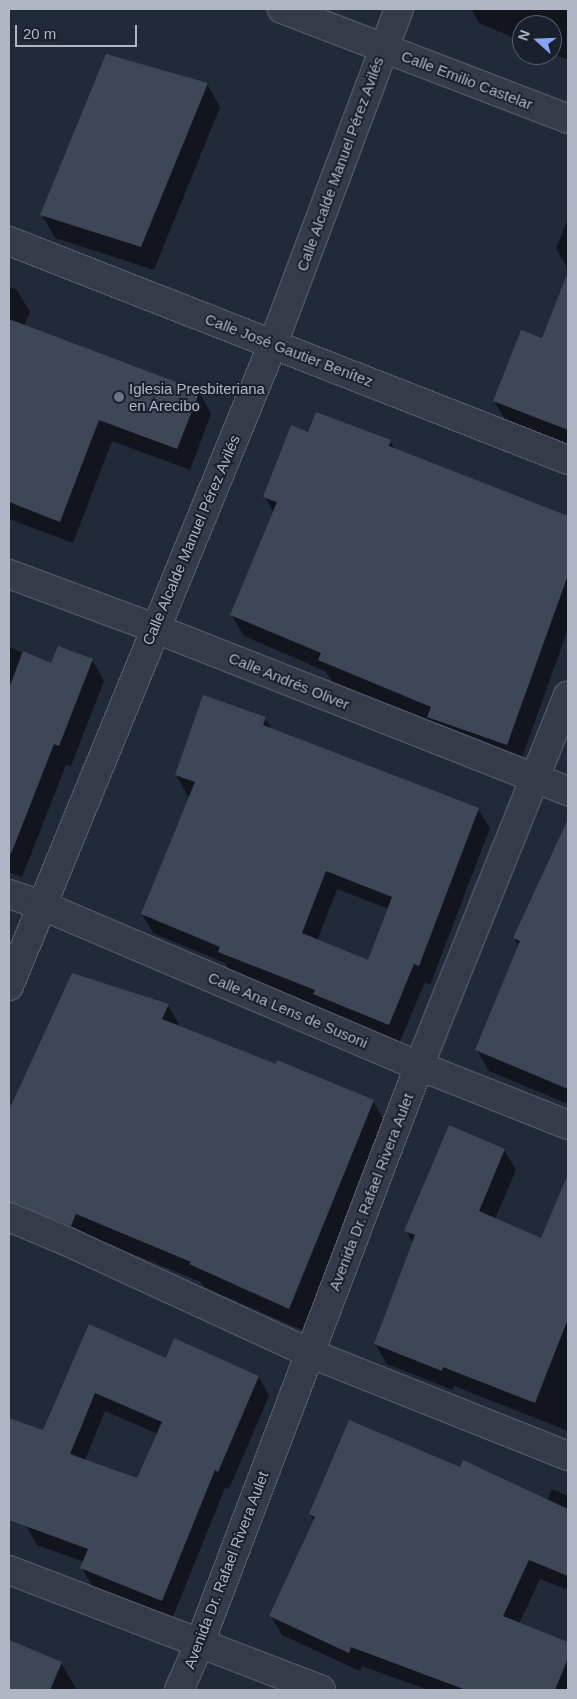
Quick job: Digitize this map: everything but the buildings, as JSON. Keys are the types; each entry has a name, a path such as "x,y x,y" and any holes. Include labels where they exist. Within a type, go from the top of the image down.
{"street":[{"name":"Calle Emilio Castelar","path":"282,9 568,119"},
{"name":"Calle Alcalde Manuel Pérez Avilés","path":"9,986 154,628 273,344 399,9"},
{"name":"Calle José Gautier Benítez","path":"9,241 568,460"},
{"name":"Calle Andrés Oliver","path":"9,574 154,628 568,791"},
{"name":"Avenida Dr. Rafael Rivera Aulet","path":"179,1690 199,1645 419,1066 568,696"},
{"name":"Calle Ana Lens de Susoni","path":"9,894 41,905 419,1066 568,1125"},
{"path":"9,1218 66,1241 309,1353 568,1456"},
{"path":"9,1570 199,1645 321,1690"}],"place":[{"name":"Iglesia Presbiteriana en Arecibo","path":"119,397"}]}
